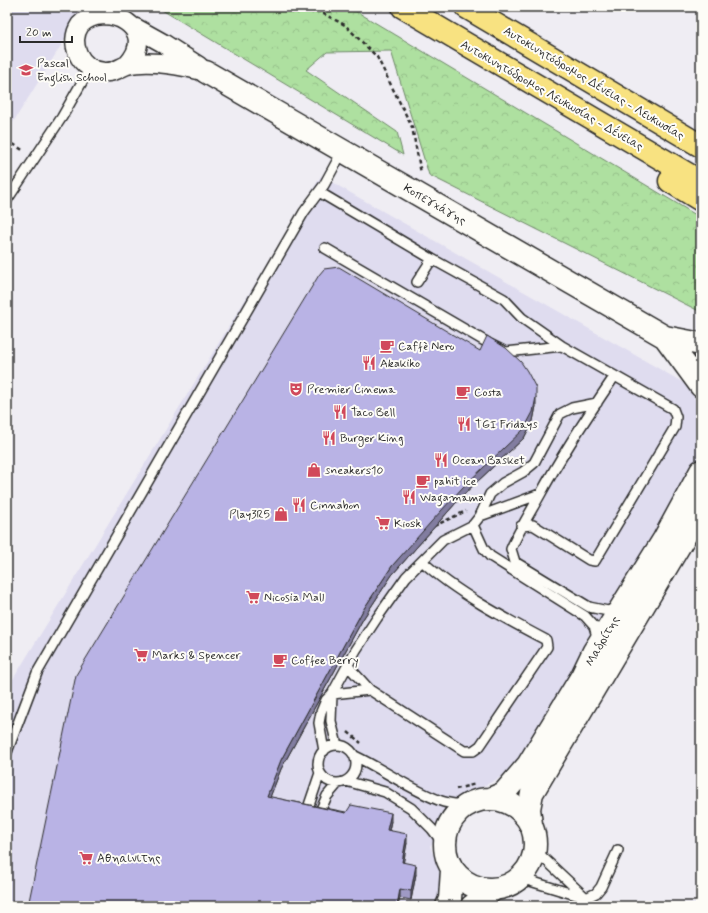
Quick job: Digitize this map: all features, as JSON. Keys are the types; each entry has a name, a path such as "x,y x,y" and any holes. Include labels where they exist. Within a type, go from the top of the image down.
{"highway":[{"name":"Αυτοκινητόδρομος Λευκωσίας - Δένειας","path":"403,7 701,182"},
{"name":"Αυτοκινητόδρομος Δένειας - Λευκωσίας","path":"466,7 701,146"},
{"path":"566,104 610,144 701,200"}],"street":[{"path":"94,10 115,10 127,17 136,28 138,48 134,58 127,65 113,72 105,72 90,68 84,63 76,50 75,34 82,21 94,10"},
{"name":"Κοπεγχάγης","path":"136,28 163,43 206,72 342,152 665,337 701,344"},
{"name":"Κοπεγχάγης","path":"127,65 173,64 206,72"},
{"name":"Κοπεγχάγης","path":"665,337 701,386"},
{"name":"Μαδρίτης","path":"490,799 504,792 528,765 582,676 594,651 664,539 701,471"},
{"name":"Μαδρίτης","path":"531,824 530,809 532,794 701,509"},
{"path":"447,906 450,899 449,861 445,839 449,826 456,815 466,806 478,801 490,799 502,801 514,806 531,824 535,836 535,850 530,865 520,878 508,886 493,890 485,890 470,885 463,881 449,861"},
{"path":"472,906 493,890"}],"lane":[{"path":"7,200 62,117 90,68"},
{"path":"7,752 37,673 296,226 319,192 342,152"},
{"path":"319,192 432,259 504,299 522,318 562,346 673,409 676,417 675,427 595,561 589,560 533,525 521,526"},
{"path":"325,248 506,352 562,346"},
{"path":"417,282 432,259"},
{"path":"402,306 408,296"},
{"path":"614,376 580,426 521,526 511,549 516,562 589,607 608,611 623,605"},
{"path":"324,751 319,723 326,700 332,694 377,618 406,577 443,540 473,525 480,516 490,494 503,483 523,472 534,463 560,414 572,408 597,403"},
{"path":"480,516 540,494"},
{"path":"473,525 484,550 490,556 585,616 594,626 598,640 594,651"},
{"path":"348,666 370,690 464,751 473,751 480,746 547,647 546,640 511,622 437,576 422,561"},
{"path":"332,694 370,690"},
{"path":"332,694 331,721 337,745"},
{"path":"306,814 320,773 319,759 324,751 337,745 346,747 355,756 378,767 423,794 442,801 466,806"},
{"path":"318,816 327,796 355,772 355,756"},
{"path":"320,773 328,781 342,782 385,792 411,808 432,829 442,842 449,861"},
{"path":"535,850 586,898"},
{"path":"520,878 586,898 596,893 601,887 618,850"}],"path":[{"path":"310,7 345,24 377,57 412,127 428,200"},
{"path":"7,140 34,158"},
{"path":"432,527 468,511"}],"shaded area":[{"name":"Pascal English School","path":"7,7 85,7 7,132"},
{"path":"321,176 691,387 701,419 701,455 511,772 470,793 430,846 447,892 439,906 7,906 7,689"}],"green space":[{"path":"157,7 349,7 701,218 701,312 429,175 391,51 327,52 306,70 397,132 403,155"}],"building":[{"name":"Nicosia Mall","path":"339,267 480,351 487,336 506,348 521,362 536,388 533,412 524,429 463,487 392,566 363,610 281,760 267,796 346,813 351,805 391,813 387,830 407,834 402,862 416,865 411,891 400,889 397,906 28,906 76,675 319,275 324,269"}],"place":[{"name":"Pascal English School","path":"26,70"},
{"name":"Caffè Nero","path":"387,346"},
{"name":"Akakiko","path":"369,363"},
{"name":"Premier Cinema","path":"296,389"},
{"name":"Costa","path":"463,392"},
{"name":"Taco Bell","path":"340,412"},
{"name":"TGI Fridays","path":"464,424"},
{"name":"Burger King","path":"329,438"},
{"name":"Ocean Basket","path":"441,460"},
{"name":"sneakers10","path":"314,470"},
{"name":"pahit ice","path":"423,481"},
{"name":"Wagamama","path":"409,497"},
{"name":"Cinnabon","path":"299,505"},
{"name":"Play3R5","path":"281,514"},
{"name":"Kiosk","path":"383,523"},
{"name":"Nicosia Mall","path":"253,597"},
{"name":"Marks & Spencer","path":"141,655"},
{"name":"Coffee Berry","path":"280,660"},
{"name":"Αθηαινιτης","path":"86,858"}]}
